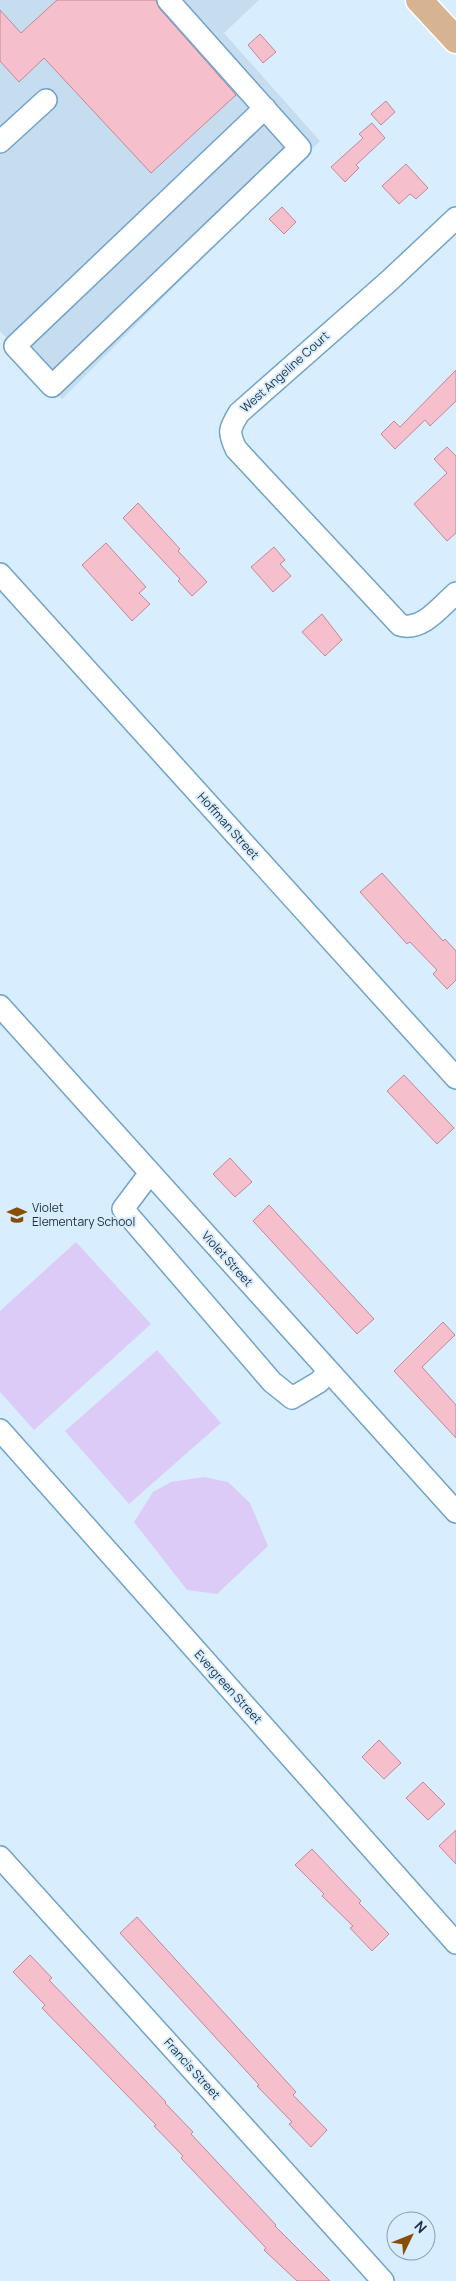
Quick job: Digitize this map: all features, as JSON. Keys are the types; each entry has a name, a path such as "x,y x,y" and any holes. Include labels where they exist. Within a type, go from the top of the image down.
{"main road":[{"path":"419,0 456,40"}],"street":[{"path":"168,0 265,108 300,148 52,386 16,346 265,108"},
{"path":"0,142 46,100"},
{"name":"West Angeline Court","path":"456,218 390,280 239,413 230,428 230,436 236,449 400,625 408,628 426,619 456,593"},
{"name":"Hoffman Street","path":"0,574 456,1078"},
{"name":"Violet Street","path":"0,1006 456,1512"},
{"path":"150,1173 123,1209 272,1382 292,1398 319,1382 328,1372"},
{"name":"Evergreen Street","path":"0,1430 456,1943"},
{"name":"Francis Street","path":"0,1857 383,2281"}],"shaded area":[{"path":"0,0 259,0 224,33 320,141 62,399 0,331"},
{"path":"76,1242 151,1324 34,1430 0,1392 0,1311"},
{"path":"157,1350 221,1423 129,1504 65,1431"},
{"path":"204,1477 228,1482 250,1503 268,1546 217,1594 187,1590 134,1522 153,1492 171,1482"}],"building":[{"path":"57,0 156,0 159,8 236,95 151,173 44,58 19,82 0,61 0,10 21,33"},
{"path":"260,34 276,52 263,63 248,45"},
{"path":"386,101 395,112 381,125 371,114"},
{"path":"372,123 385,138 356,165 359,168 345,182 331,167 363,138 359,134"},
{"path":"406,164 428,188 416,199 410,194 399,204 382,186"},
{"path":"282,207 296,222 284,234 269,219"},
{"path":"456,370 456,401 430,426 425,420 395,449 381,434 394,421 400,427"},
{"path":"447,447 456,456 456,533 447,541 414,504 447,473 434,459"},
{"path":"138,503 207,582 192,596 178,581 180,579 123,518"},
{"path":"106,543 146,587 139,593 150,604 132,621 82,565"},
{"path":"274,547 285,560 280,564 291,576 273,592 251,567"},
{"path":"322,614 342,640 325,656 302,632"},
{"path":"382,873 443,941 445,939 456,951 456,980 447,989 433,974 437,970 410,942 407,944 360,892"},
{"path":"404,1075 454,1128 437,1144 387,1091"},
{"path":"230,1158 252,1182 235,1197 213,1174"},
{"path":"269,1205 374,1319 357,1334 253,1221"},
{"path":"443,1322 455,1335 422,1367 456,1405 456,1438 394,1371"},
{"path":"379,1740 401,1763 384,1779 362,1757"},
{"path":"423,1782 445,1804 428,1820 406,1798"},
{"path":"456,1830 456,1864 439,1846"},
{"path":"312,1849 389,1934 372,1951 350,1928 353,1926 322,1896 324,1894 295,1865"},
{"path":"137,1917 296,2092 293,2095 327,2130 311,2147 289,2124 292,2122 257,2086 259,2085 120,1933"},
{"path":"30,1955 52,1978 49,1980 166,2102 193,2132 191,2134 275,2226 330,2281 297,2281 264,2250 266,2248 181,2158 183,2156 154,2126 156,2125 42,2008 45,2005 13,1972"}],"place":[{"name":"Violet Elementary School","path":"17,1215"}]}
